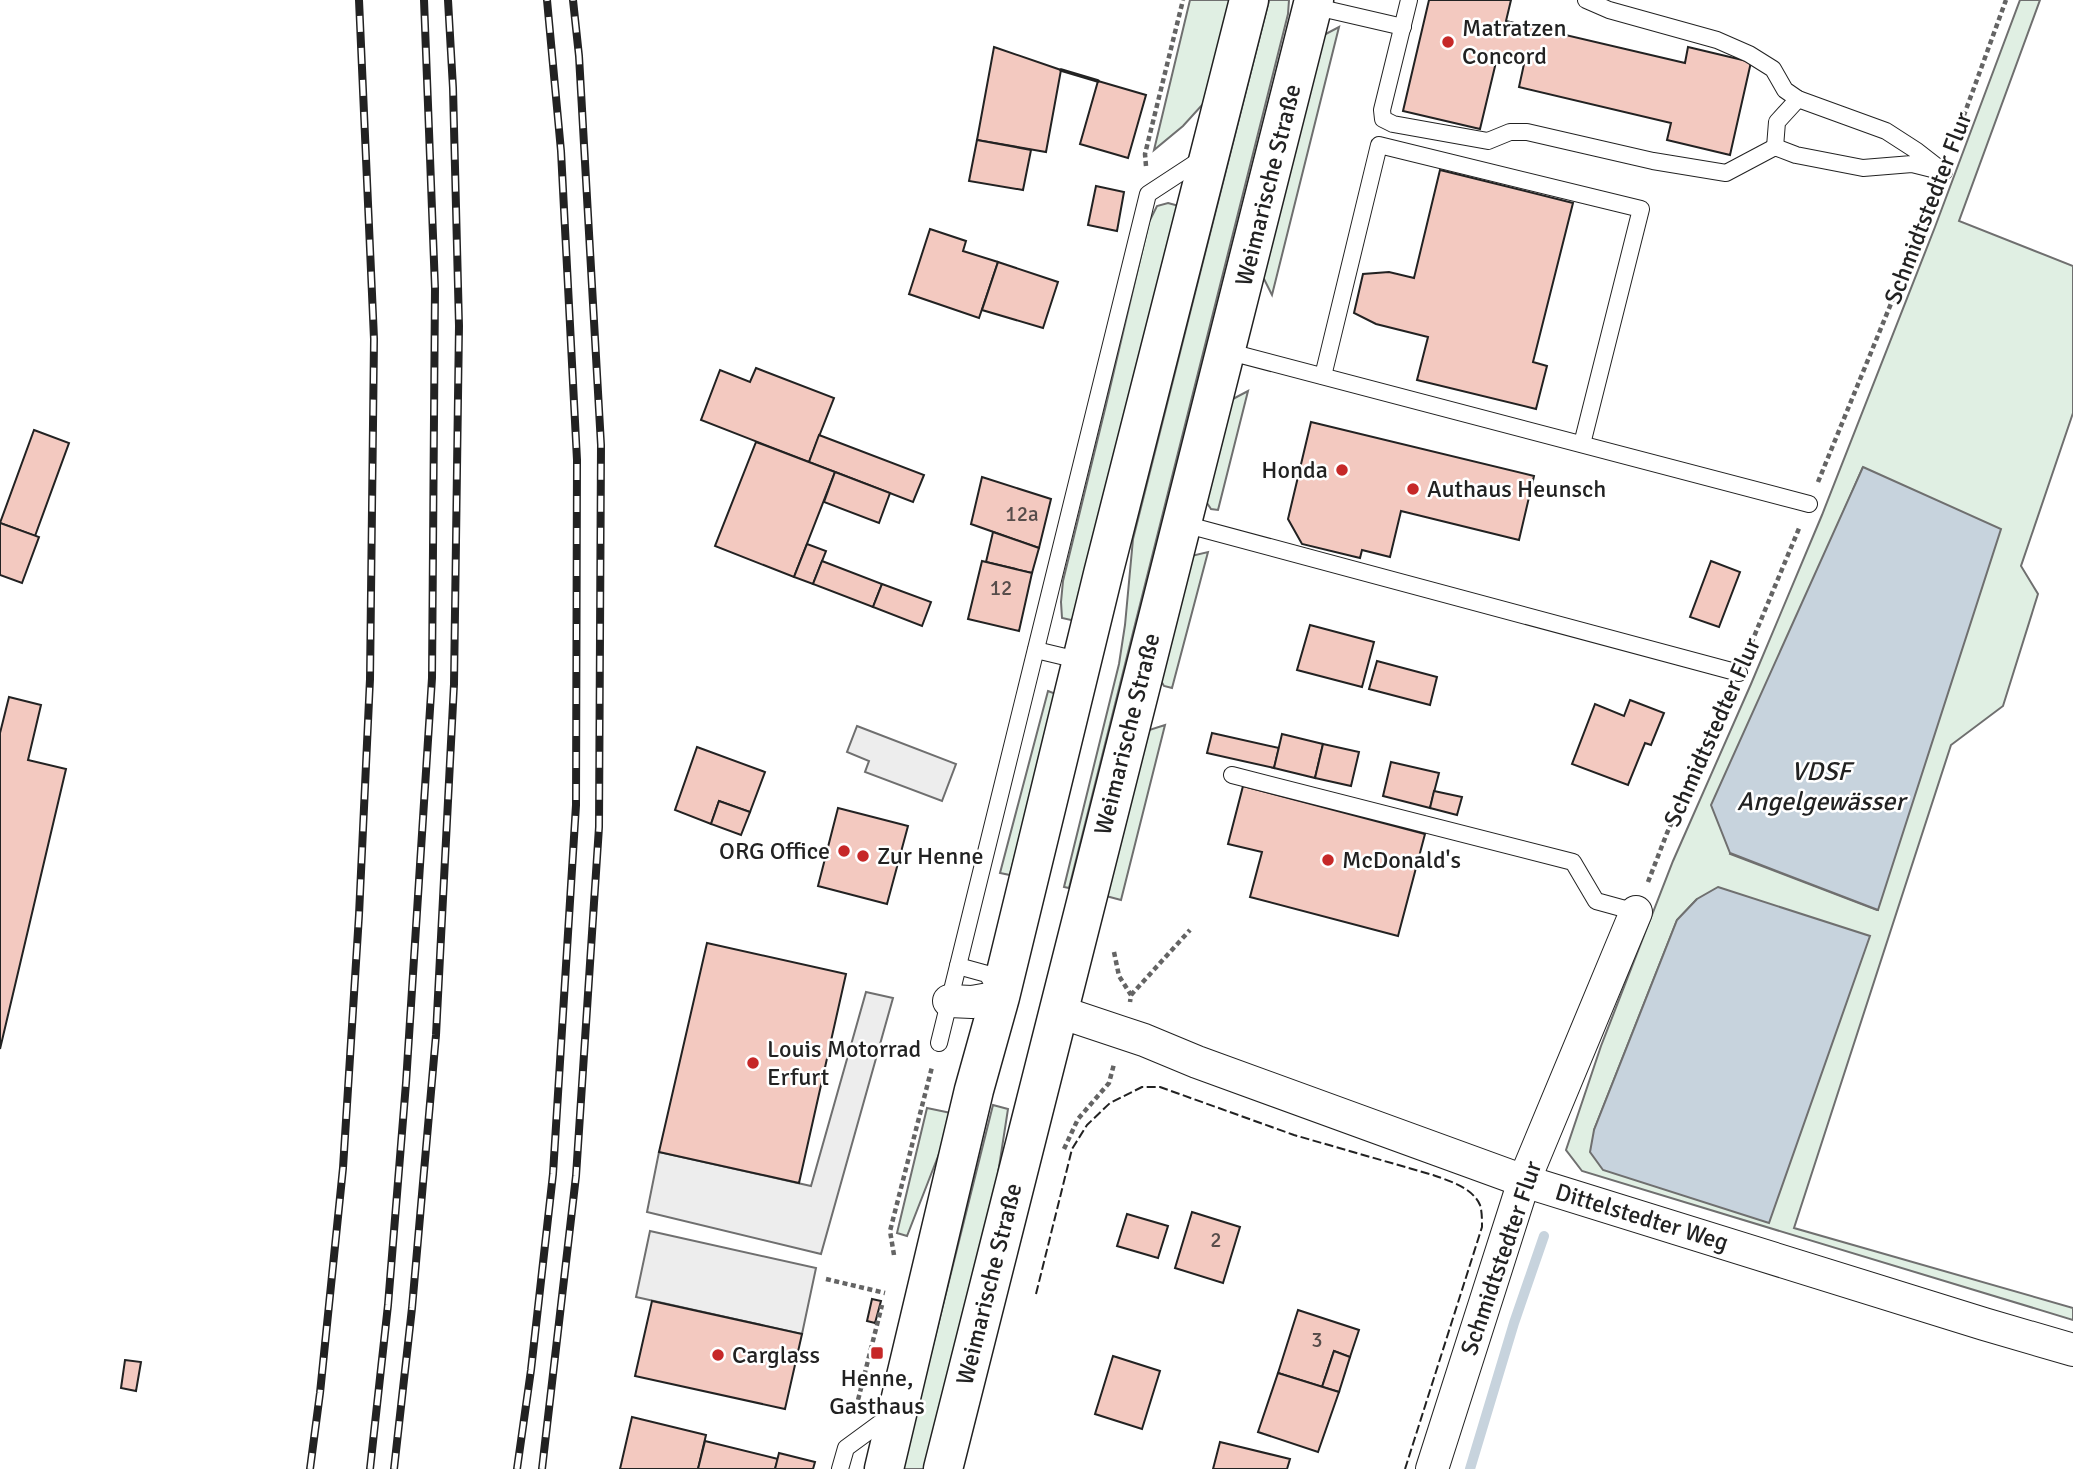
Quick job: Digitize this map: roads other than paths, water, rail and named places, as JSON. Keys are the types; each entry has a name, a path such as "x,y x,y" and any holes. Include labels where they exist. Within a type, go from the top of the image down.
{"main road":[{"path":"884,1469 974,1090 1000,996 1249,0"},
{"name":"Weimarische Straße","path":"943,1469 1313,3"},
{"path":"1000,996 1057,1011"}],"street":[{"name":"Schmidtstedter Flur","path":"1432,1469 1524,1181 1636,912"},
{"path":"949,1001 981,1002 1000,996"},
{"name":"Dittelstedter Weg","path":"1057,1011 1124,1033 1524,1181 2073,1350"}],"lane":[{"path":"1409,0 1382,110 1384,118 1393,124 1488,141 1510,132 1527,132 1653,161 1726,173 1775,147 1796,155 1863,168 1912,164 1944,172 1886,131 1797,99 1784,89 1773,69 1749,54 1717,40 1609,10 1586,0"},
{"path":"1313,3 1403,27"},
{"path":"1775,147 1777,122 1797,99"},
{"path":"1323,376 1379,145 1640,209 1583,444"},
{"path":"939,1042 1148,194 1210,153"},
{"path":"1226,351 1809,504"},
{"path":"1180,523 1739,673"},
{"path":"1036,650 1082,662"},
{"path":"1232,775 1573,862 1596,901 1636,912"},
{"path":"958,966 987,974 1000,996"},
{"path":"840,1469 846,1448 899,1410"}],"water":[{"name":"VDSF Angelgewässer","path":"1863,467 2001,529 1878,910 1730,853 1711,805"},
{"name":"VDSF Angelgewässer","path":"1718,887 1870,936 1769,1223 1603,1170 1590,1152 1594,1130 1677,920 1697,899"}],"waterway":[{"path":"1470,1469 1514,1323 1544,1236"}],"railway":[{"path":"310,1469 343,1168 370,679 374,339 359,0"},
{"path":"370,1469 388,1305 406,1083 432,678 435,288 424,0"},
{"path":"394,1469 412,1308 436,1035 454,684 459,326 448,0"},
{"path":"517,1469 553,1174 576,805 577,460 561,151 547,0"},
{"path":"542,1469 576,1176 599,827 601,445 579,56 573,0"}],"place":[{"name":"Matratzen Concord","path":"1448,42"},
{"name":"Honda","path":"1342,470"},
{"name":"Authaus Heunsch","path":"1413,489"},
{"name":"ORG Office","path":"844,851"},
{"name":"Zur Henne","path":"863,856"},
{"name":"McDonald's","path":"1328,860"},
{"name":"Louis Motorrad Erfurt","path":"753,1063"},
{"name":"Henne, Gasthaus","path":"877,1353"},
{"name":"Carglass","path":"718,1355"}]}
